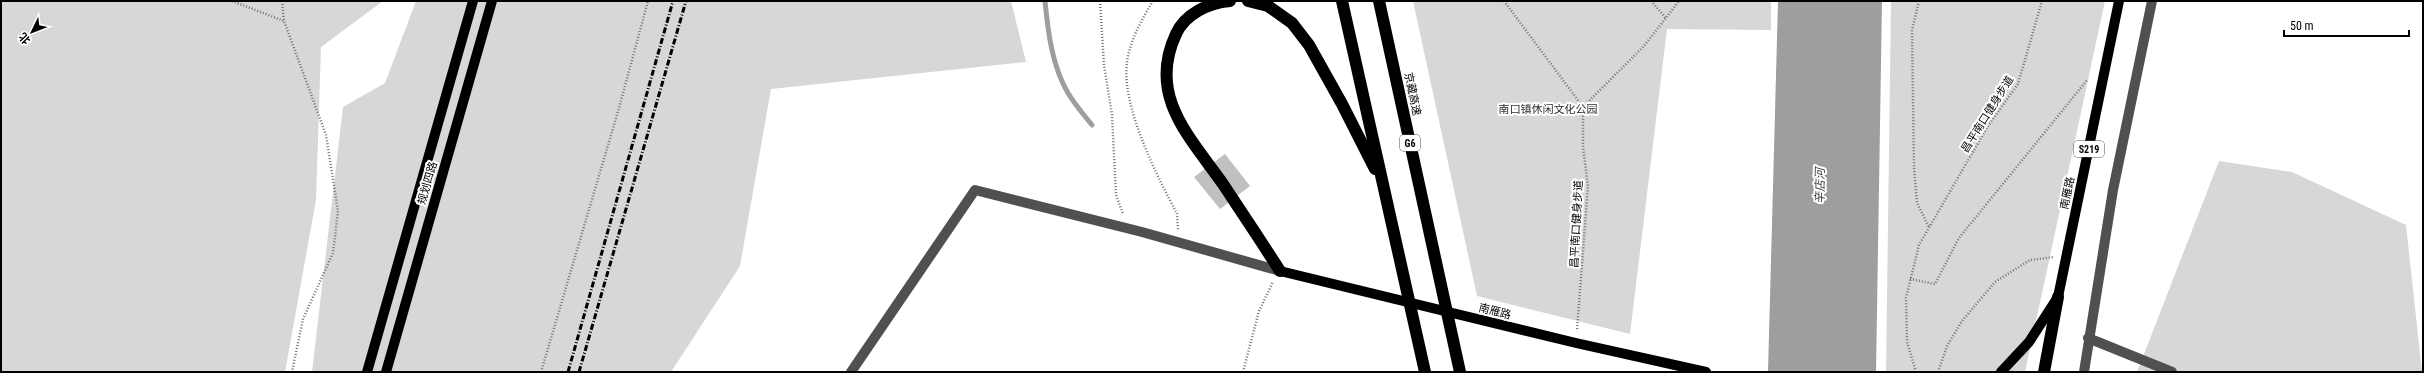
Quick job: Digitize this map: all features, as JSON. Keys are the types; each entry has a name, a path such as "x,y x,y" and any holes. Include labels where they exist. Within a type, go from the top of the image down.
{"highway":[{"path":"1230,1 1217,2 1193,14 1181,23 1168,52 1167,81 1172,105 1180,126 1226,189 1280,271"},
{"path":"1248,1 1268,6 1292,23 1309,46 1342,104 1384,186"},
{"path":"1342,1 1425,372"},
{"name":"京藏高速","path":"1379,1 1460,372"},
{"path":"2044,372 2058,296"}],"main road":[{"name":"规划四路","path":"367,372 473,1"},
{"name":"规划四路","path":"386,372 492,1"},
{"name":"南雁路","path":"2001,372 2029,342 2058,296 2120,1"},
{"name":"南雁路","path":"1280,271 1576,343 1706,372"}],"street":[{"path":"2084,372 2088,338 2113,190 2152,1"},
{"path":"851,372 975,190 1129,228 1280,271"},
{"path":"2088,338 2172,372"}],"path":[{"path":"232,1 284,21"},
{"path":"282,1 284,21 326,135 338,211 333,253 303,319 292,372"},
{"path":"541,372 619,108 648,1"},
{"path":"1100,1 1104,65 1112,115 1116,195 1129,228"},
{"path":"1153,1 1138,26 1129,55 1127,62 1128,85 1135,120 1177,214 1178,242"},
{"path":"1504,1 1583,106 1644,46 1679,1"},
{"path":"1651,1 1666,18"},
{"path":"1919,1 1912,30 1914,166 1917,203 1929,228"},
{"name":"昌平南口健身步道","path":"1916,372 1907,342 1906,298 1919,245 1988,126 2018,84 2042,1"},
{"path":"1910,280 1935,284 1959,238 2108,56"},
{"name":"昌平南口健身步道","path":"1576,343 1588,186 1583,147 1583,106"},
{"path":"1938,372 1947,346 1962,322 1995,282 2030,260 2067,255"},
{"path":"1243,372 1259,310 1280,271"}],"green space":[{"path":"1,1 383,1 321,47 316,200 285,372 1,371"},
{"path":"416,1 1011,1 1026,62 771,89 740,266 671,372 312,372 343,107 385,83"},
{"name":"南口镇休闲文化公园","path":"1413,1 1771,1 1771,30 1667,29 1630,334 1477,296"},
{"path":"1891,1 2105,1 2025,372 1886,372"},
{"path":"2219,161 2292,172 2406,225 2422,372 2137,372"}],"water":[{"name":"辛店河","path":"1778,1 1882,1 1876,372 1768,372"}],"building":[{"path":"1225,154 1250,186 1220,209 1194,177"}],"waterway":[{"path":"1045,1 1049,37 1058,72 1071,97 1092,125"}],"railway":[{"path":"568,372 673,1"},
{"path":"579,372 686,1"}]}
